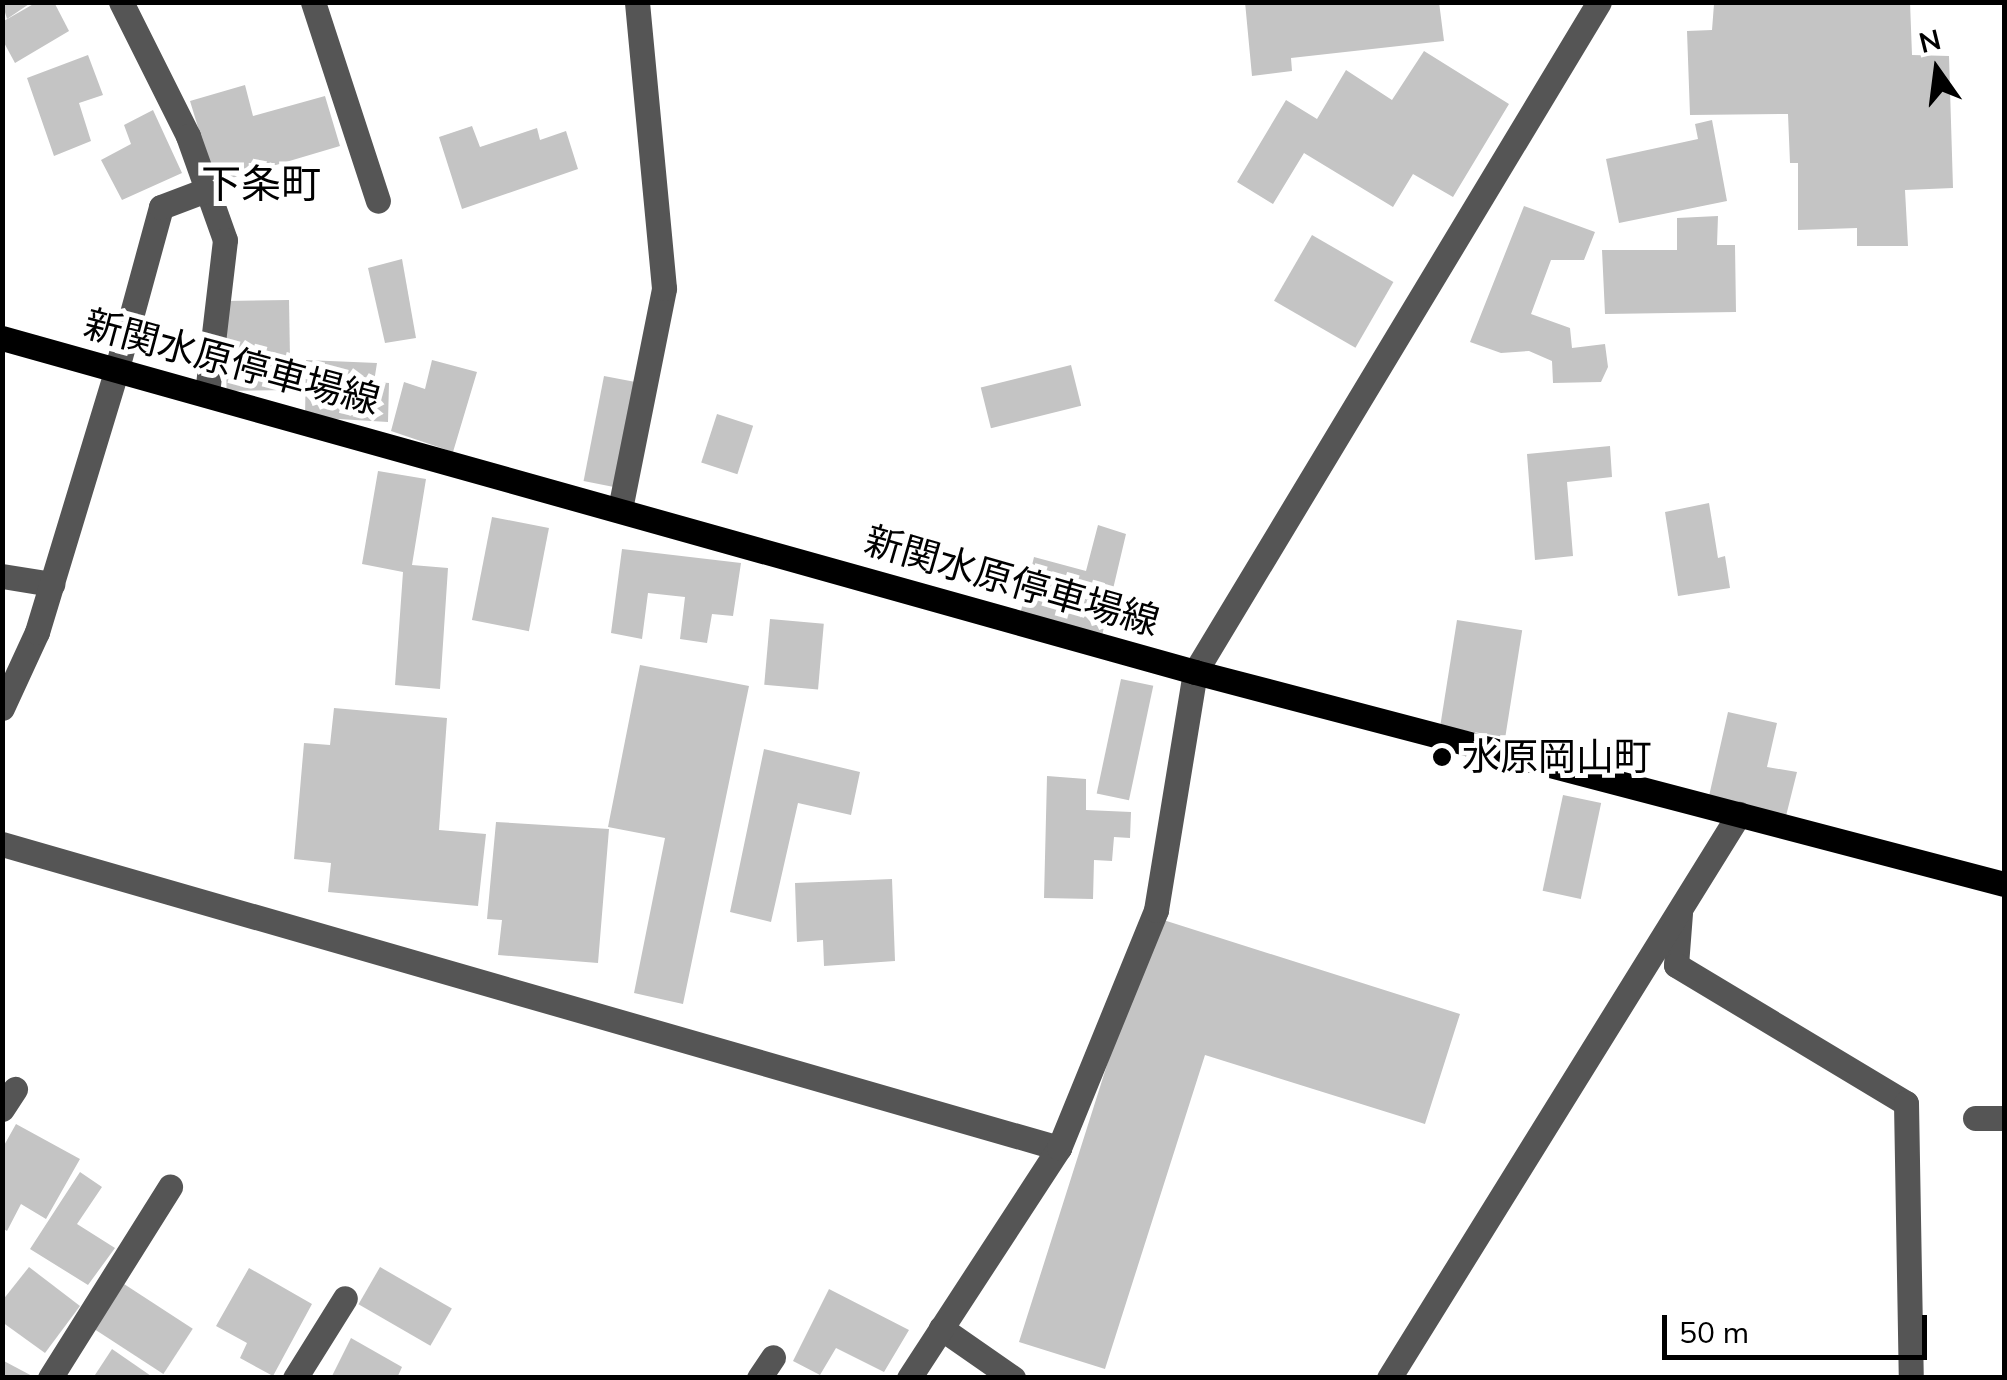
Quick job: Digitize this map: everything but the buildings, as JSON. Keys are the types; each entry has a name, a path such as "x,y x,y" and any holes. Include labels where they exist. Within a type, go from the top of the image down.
{"main road":[{"name":"新関水原停車場線","path":"2,338 1195,672 2004,884"}],"street":[{"path":"121,2 188,136 225,240 206,393"},
{"path":"313,2 378,201"},
{"path":"620,509 664,288 636,2"},
{"path":"909,1378 1059,1148 1156,910 1195,672 1599,2"},
{"path":"2,708 37,632 117,368 160,207 206,190"},
{"path":"2,576 52,584"},
{"path":"1388,1378 1739,814"},
{"path":"2,844 1059,1148"},
{"path":"1680,908 1676,965 1906,1103 1911,1378"},
{"path":"1975,1118 2004,1118"},
{"path":"50,1378 170,1188"},
{"path":"295,1378 345,1298"},
{"path":"941,1328 1014,1378"}],"place":[{"name":"水原岡山町","path":"1442,757"}],"district":[{"name":"下条町","path":"261,183"}]}
